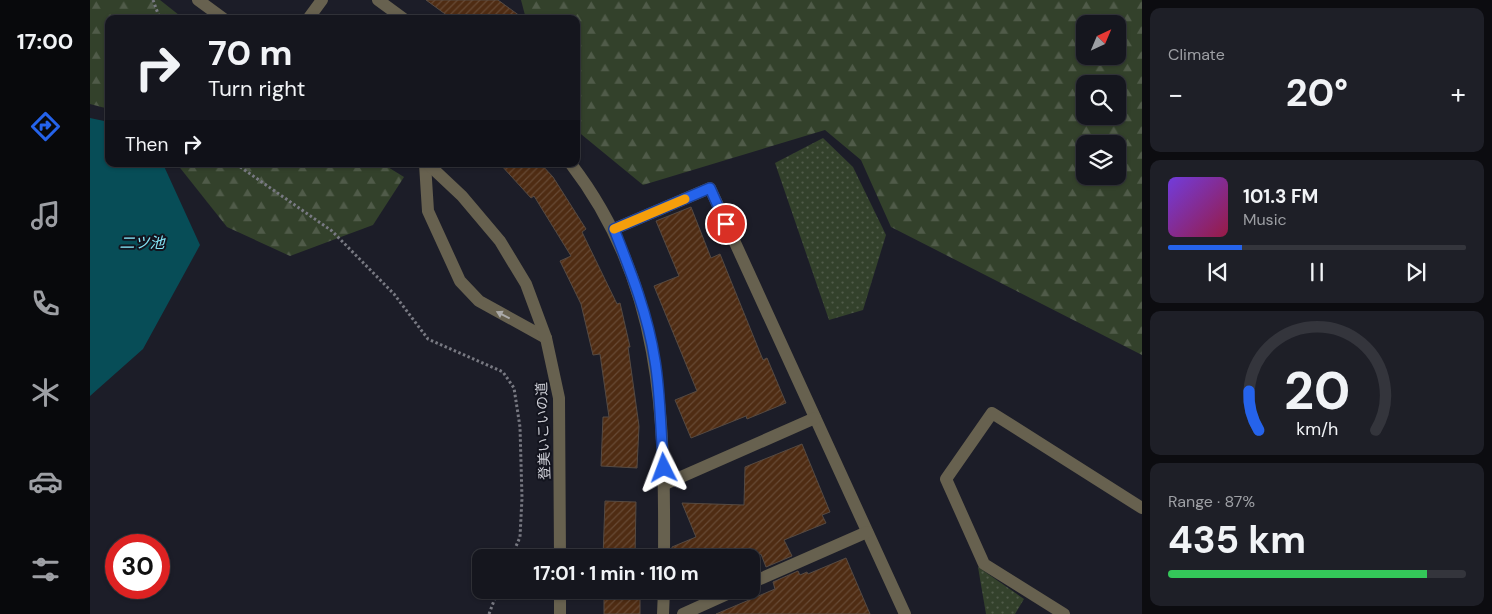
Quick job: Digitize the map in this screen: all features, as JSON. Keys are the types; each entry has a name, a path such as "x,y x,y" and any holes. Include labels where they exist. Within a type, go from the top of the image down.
{"street":[{"path":"198,0 219,15"},
{"path":"311,15 322,0"},
{"path":"378,0 399,15"},
{"path":"426,167 428,211 460,281 479,301 546,338"},
{"name":"登美いこいの道","path":"429,167 462,196 500,241 526,284 546,338 559,398 560,549"},
{"path":"573,167 614,229 642,304 655,360 659,390 665,484 664,549"},
{"path":"614,229 710,188 904,614"},
{"path":"1064,614 984,564 946,479 992,413 1142,508"},
{"path":"665,484 815,418"},
{"path":"760,579 867,532"},
{"path":"560,599 560,614"},
{"path":"663,614 664,599"},
{"path":"683,614 716,599"}],"path":[{"path":"153,0 159,15"},
{"path":"240,167 332,231 394,294 428,339 503,372 514,388 520,427 522,498 520,537 515,549"},
{"path":"489,614 495,599"}],"green space":[{"path":"90,0 160,0 179,15 105,15 105,108 90,104"},
{"path":"521,0 1142,0 1142,355 891,227 861,160 825,130 643,185 580,133 580,15 525,15"},
{"path":"823,138 853,167 886,235 863,310 829,320 775,163"},
{"path":"179,167 388,167 404,177 373,225 290,256 227,227"},
{"path":"978,567 1024,599 1015,614 986,614"}],"water":[{"name":"二ツ池","path":"90,118 105,121 105,167 164,167 200,245 143,349 90,396"}],"building":[{"path":"426,0 498,0 519,15 447,15"},
{"path":"503,167 544,167 553,177 586,229 582,232 617,304 620,303 630,347 628,347 639,426 637,468 601,466 603,417 609,417 600,354 593,355 581,304 560,261 571,256 534,196 531,198"},
{"path":"691,207 711,258 720,254 763,360 767,358 786,403 747,419 746,416 691,438 675,400 697,391 654,286 679,276 656,221"},
{"path":"802,444 830,512 822,515 826,523 784,540 792,556 766,567 760,554 760,549 672,549 672,547 696,537 682,503 744,505 745,467"},
{"path":"605,501 636,502 635,549 603,549"},
{"path":"846,558 870,614 716,614 751,599 760,599 760,595 775,589 773,582 798,571 800,575 807,572 808,574"},
{"path":"604,599 640,599 640,614 604,614"}],"slow traffic":[{"path":"614,229 685,199"}],"route":[{"path":"664,468 662,421 655,360 642,304 614,229 710,188 726,224"}]}
